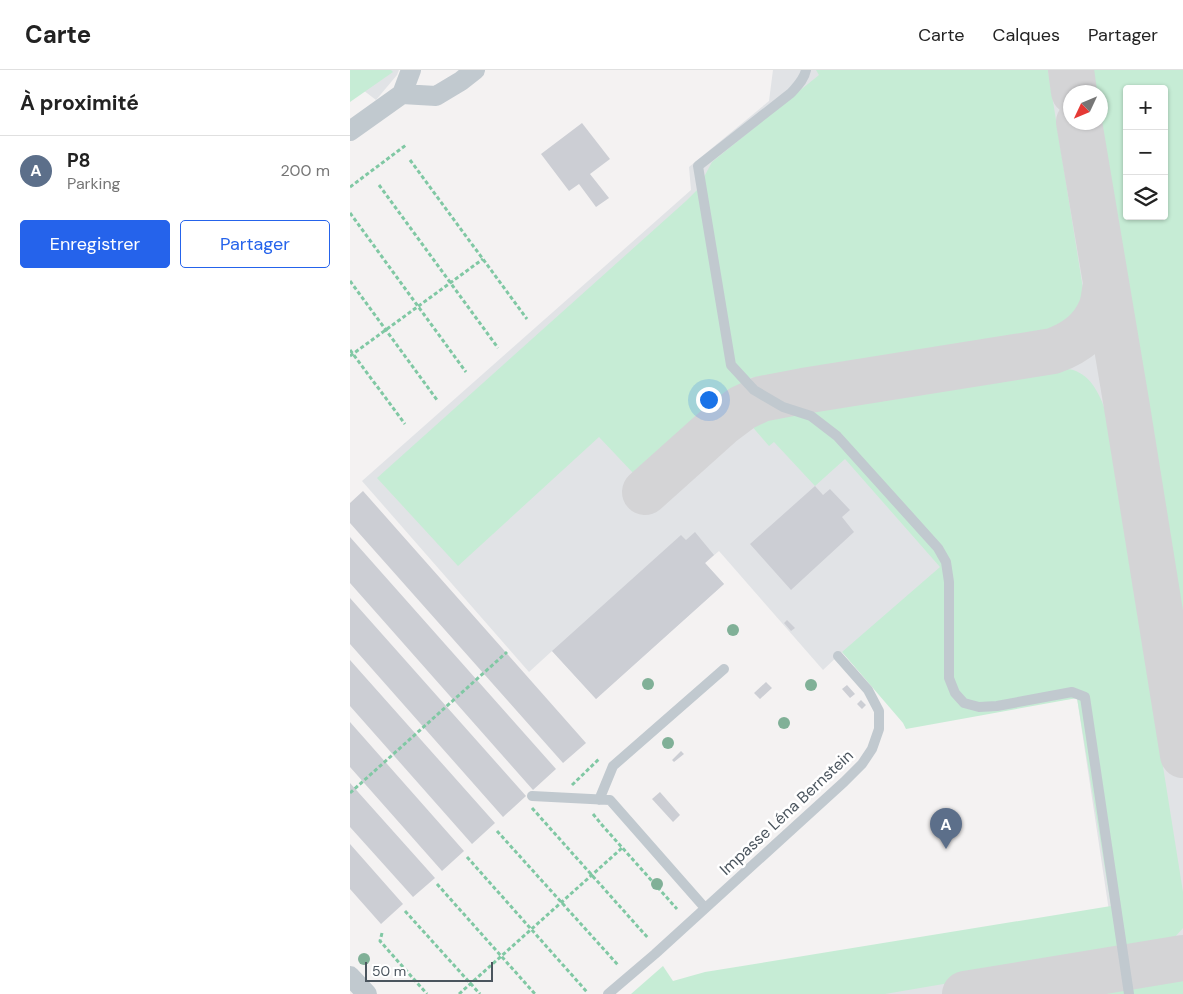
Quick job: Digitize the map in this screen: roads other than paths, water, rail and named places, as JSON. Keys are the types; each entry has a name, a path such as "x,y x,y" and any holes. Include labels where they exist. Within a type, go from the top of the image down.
{"street":[{"path":"350,131 402,94 411,70"},
{"path":"402,94 436,96 474,70"},
{"path":"350,976 367,994"}],"lane":[{"path":"806,70 800,83 790,93 698,166 731,365 754,390 783,407 811,416 837,436 938,548 946,562 949,582 949,678 955,693 964,703 979,707 997,706 1072,692 1084,697 1129,994"},
{"name":"Impasse Léna Bernstein","path":"608,994 655,954 862,764 872,749 879,729 880,711 868,690 838,656"},
{"path":"599,800 613,766 724,669"},
{"path":"530,799 610,800 705,908"}],"place":[{"name":"P8","path":"946,849"}]}
